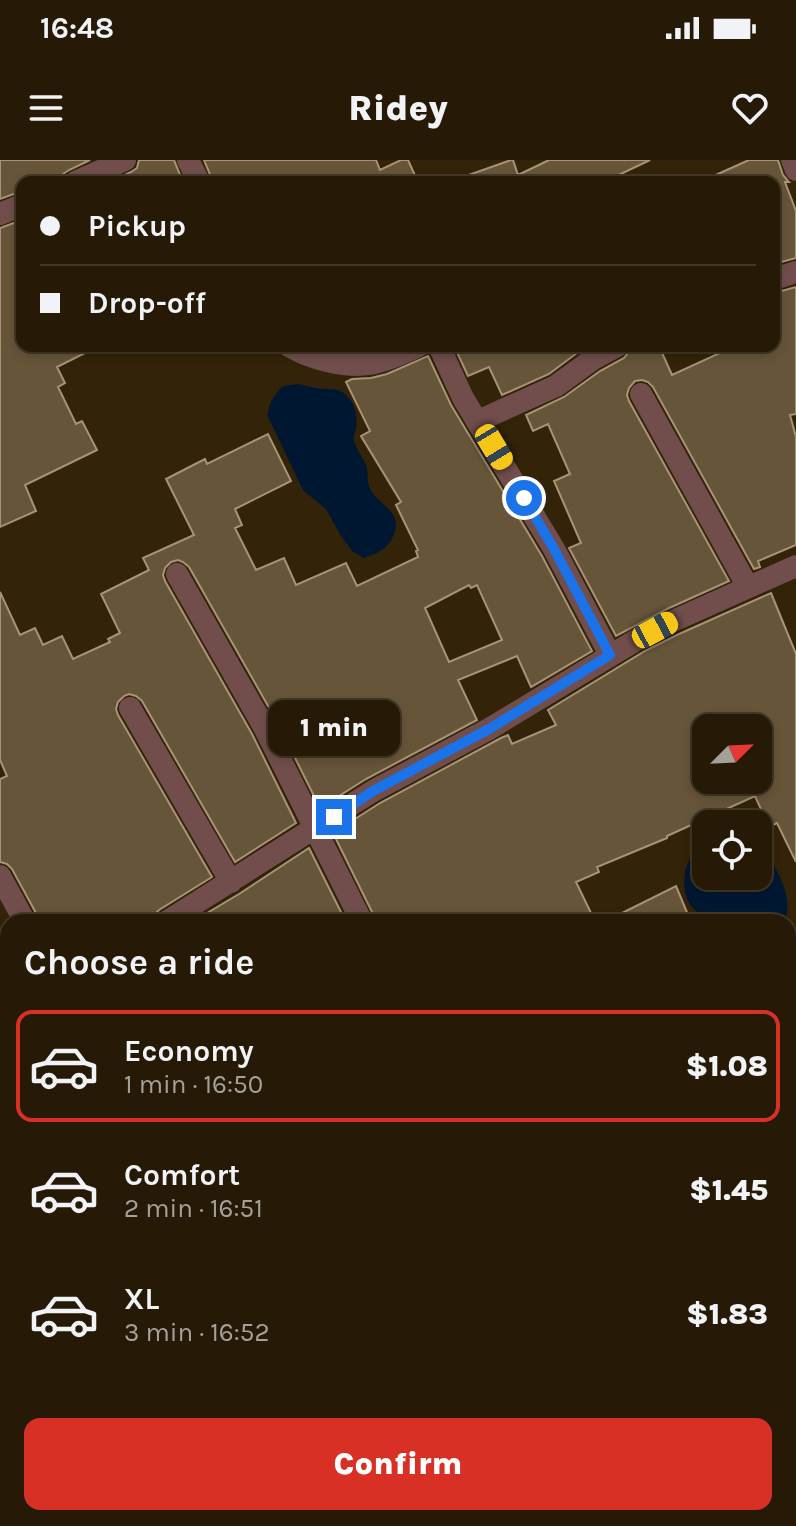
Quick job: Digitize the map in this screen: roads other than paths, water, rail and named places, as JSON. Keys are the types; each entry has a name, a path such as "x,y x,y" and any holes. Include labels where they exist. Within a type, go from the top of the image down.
{"street":[{"path":"89,176 125,160"},
{"path":"792,160 796,170"},
{"path":"301,352 338,363 369,364 407,352"},
{"path":"442,352 463,398 554,549 610,655"},
{"path":"478,421 556,386 606,352"},
{"path":"641,394 748,587"},
{"path":"179,914 373,791 489,729 610,655 673,621 796,566"},
{"path":"177,574 264,727 358,914"},
{"path":"130,708 231,882"},
{"path":"0,876 21,914"}],"water":[{"path":"298,384 338,390 353,405 357,418 354,440 367,468 369,486 376,498 391,512 396,523 390,542 374,554 364,558 353,552 326,509 303,490 268,417 270,403 280,389"},
{"path":"692,855 692,890 772,890 772,864 786,892 787,914 701,914 691,906 685,893"}]}
